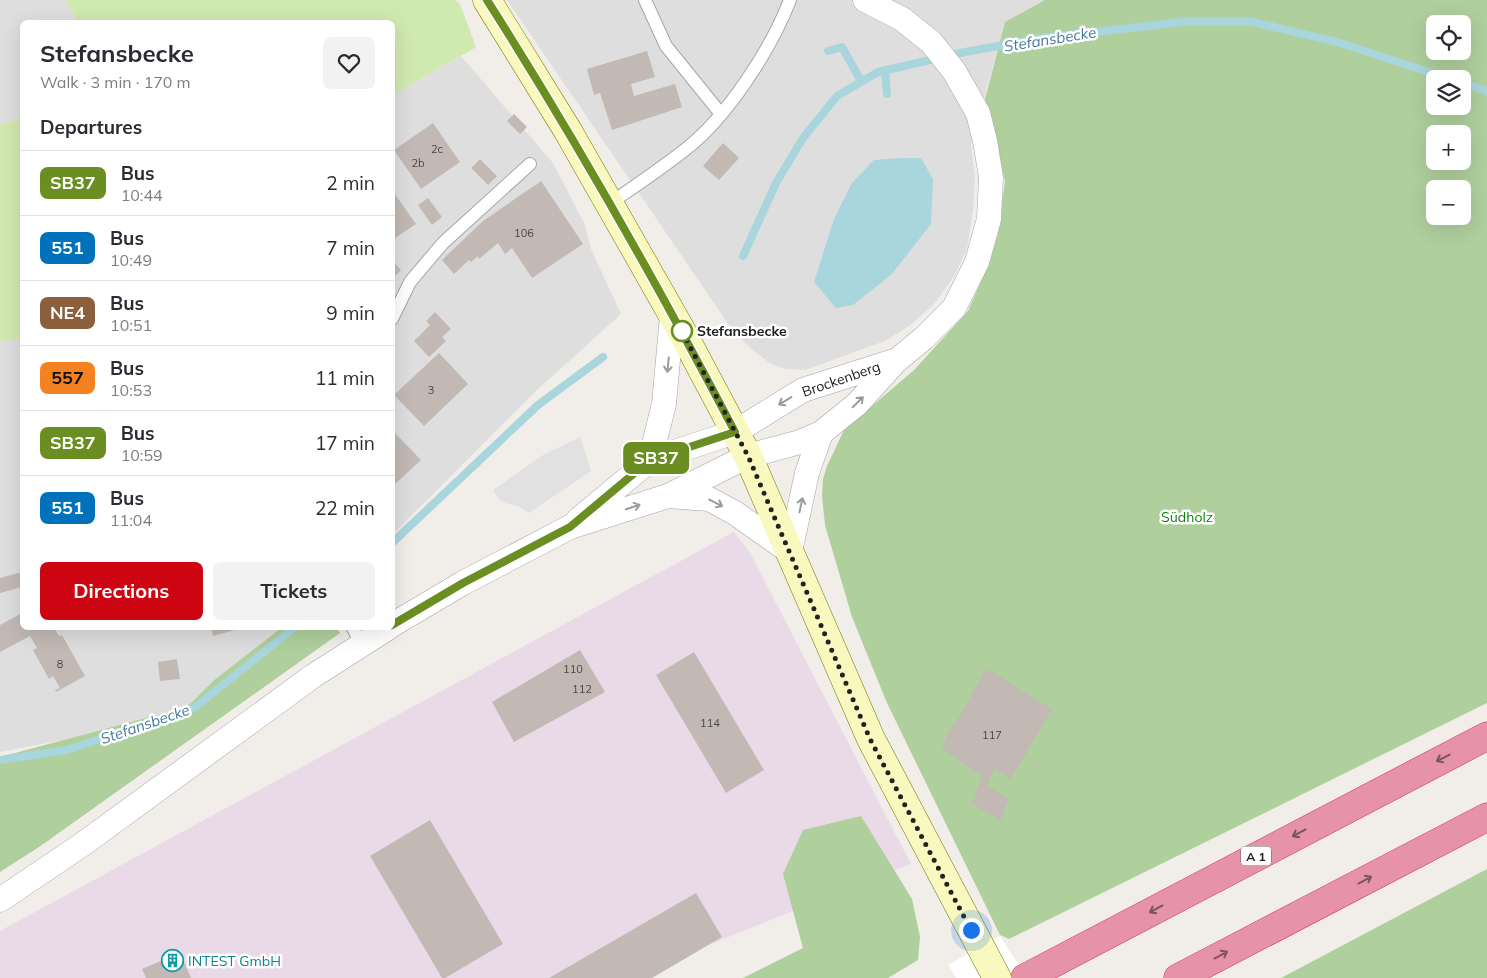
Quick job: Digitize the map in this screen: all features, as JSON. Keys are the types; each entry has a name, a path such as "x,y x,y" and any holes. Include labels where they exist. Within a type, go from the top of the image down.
{"highway":[{"name":"A 1","path":"1026,978 1487,736"},
{"path":"1178,978 1487,817"}],"main road":[{"path":"487,0 568,131 748,456 870,739 997,978"}],"street":[{"name":"Brockenberg","path":"748,456 800,442 821,433 857,404 896,361 924,338 954,308 977,262 989,219 991,177 978,113 954,71 931,42 902,19 865,0"},
{"path":"650,460 664,404 672,316"},
{"name":"Brockenberg","path":"735,432 803,390 896,361"},
{"path":"570,527 650,460 735,432"},
{"path":"668,496 709,499 735,513 790,552 807,473 821,433"},
{"path":"395,623 463,583 570,527 668,496 748,456"},
{"path":"0,900 83,844 313,676 357,636 380,630"}],"lane":[{"path":"645,0 666,46 721,114"},
{"path":"609,204 688,148 721,114 757,64 781,23 790,0"},
{"path":"395,313 410,282 443,244 530,164"}],"shaded area":[{"path":"0,0 65,0 78,20 20,20 20,118 0,125"},
{"path":"507,0 1045,0 1005,22 971,145 975,178 973,210 967,249 954,276 935,303 912,324 885,341 805,370 786,369 771,364 750,348 729,325"},
{"path":"461,56 553,163 585,225 591,249 621,314 537,390 395,532 395,94"},
{"path":"20,339 20,630 278,630 213,681 187,707 63,740 0,752 0,341"},
{"path":"580,437 591,471 529,513 520,507 501,502 493,490 543,455"},
{"path":"734,532 749,551 911,864 626,978 0,978 0,931"}],"green space":[{"path":"65,0 455,0 460,4 476,47 395,94 395,20 78,20"},
{"name":"Südholz","path":"1045,0 1487,0 1487,703 1009,939 1000,935 887,703 852,617 825,525 822,496 823,479 827,466 844,430 914,370 968,311 990,261 998,234 1005,181 985,99 1005,22"},
{"path":"20,118 20,339 0,341 0,125"},
{"path":"278,630 338,630 340,633 39,847 0,872 0,757 187,707 213,681"},
{"path":"861,816 912,899 920,937 918,960 888,978 743,978 803,948 783,874 803,830"},
{"path":"1487,869 1487,978 1281,978"}],"water":[{"path":"921,158 933,179 931,224 892,274 853,305 836,308 814,282 834,219 852,183 874,160"}],"pier":[{"path":"1000,936 1027,978 956,978 948,965"}],"building":[{"path":"647,51 655,77 631,84 634,96 675,84 682,107 612,130 600,93 594,95 587,69"},
{"path":"514,114 527,127 520,134 507,121"},
{"path":"433,123 460,162 421,189 395,149"},
{"path":"723,143 739,158 719,180 703,166"},
{"path":"480,159 497,176 488,185 471,168"},
{"path":"541,181 583,244 532,278 512,248 505,254 498,243 479,259 478,256 471,262 469,260 454,274 442,260 483,221"},
{"path":"395,194 416,224 395,238"},
{"path":"428,198 442,217 432,225 418,205"},
{"path":"395,263 401,270 395,276"},
{"path":"435,312 451,329 442,337 446,341 429,357 414,341 430,325 426,321"},
{"path":"439,353 468,384 424,426 395,394"},
{"path":"395,433 421,460 395,484"},
{"path":"20,573 20,588 0,593 0,578"},
{"path":"20,614 20,630 55,630 59,636 62,635 85,676 56,692 55,690 60,688 53,676 49,679 33,650 37,648 30,636 0,652 0,625"},
{"path":"212,630 235,630 213,636"},
{"path":"580,650 605,692 514,742 492,702"},
{"path":"694,652 764,770 726,793 656,675"},
{"path":"177,659 180,679 160,681 158,662"},
{"path":"986,668 1052,709 1011,779 994,769 987,786 1009,799 1000,821 972,803 982,776 941,748 954,721 957,721"},
{"path":"430,820 503,944 445,978 442,978 370,856"},
{"path":"696,893 722,937 652,978 549,978"},
{"name":"INTEST GmbH","path":"180,953 191,978 146,978 142,969"}],"waterway":[{"name":"Stefansbecke","path":"743,256 776,183 803,138 837,96 878,72 965,52 1042,38 1182,22 1253,22 1337,42 1426,71"},
{"path":"828,51 842,47 861,81"},
{"path":"885,70 887,94"},
{"name":"Stefansbecke","path":"1471,86 1487,91"},
{"name":"Stefansbecke","path":"395,540 538,405 603,357"},
{"name":"Stefansbecke","path":"0,760 67,750 194,708 292,630"}],"bus line":[{"name":"SB37","path":"395,623 463,583 570,527 650,460 735,432 680,328 568,131 487,0"}],"place":[{"name":"Stefansbecke","path":"682,331"},
{"name":"INTEST GmbH","path":"172,961"}],"route":[{"path":"682,331 680,328 748,456 870,739 971,930"}]}
